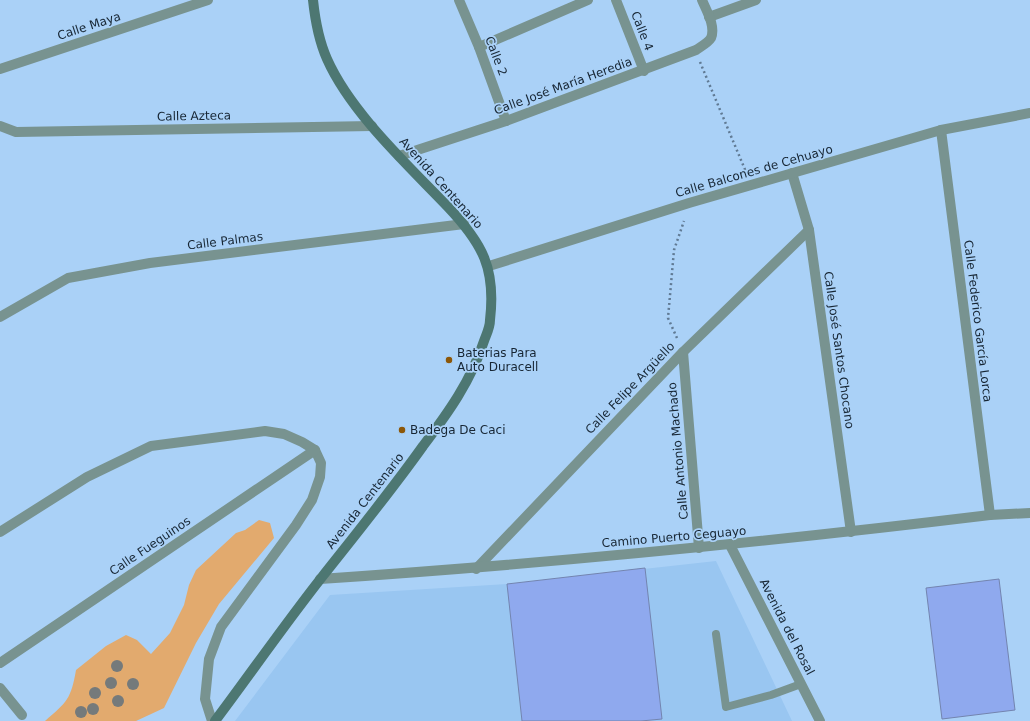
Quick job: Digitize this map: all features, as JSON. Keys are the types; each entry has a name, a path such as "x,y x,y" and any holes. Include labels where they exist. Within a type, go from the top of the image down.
{"main road":[{"name":"Avenida Centenario","path":"215,721 320,579 393,488 456,402 477,363 490,323 492,295 489,266 478,245 464,224 372,126 336,77 320,38 313,0"}],"street":[{"name":"Calle Maya","path":"0,69 208,0"},
{"name":"Calle 2","path":"459,0 479,47 506,121"},
{"path":"479,47 588,0"},
{"name":"Calle 4","path":"616,0 644,71"},
{"path":"702,0 710,17 756,0"},
{"name":"Calle José María Heredia","path":"399,156 506,121 644,71 696,50 711,37 710,17"},
{"name":"Calle Balcones de Cehuayo","path":"489,266 689,203 941,130 1030,113"},
{"name":"Calle Azteca","path":"0,126 16,132 372,126"},
{"name":"Calle Federico García Lorca","path":"941,130 990,515"},
{"name":"Calle José Santos Chocano","path":"792,173 809,230 852,532"},
{"name":"Calle Palmas","path":"0,317 68,278 150,263 464,224"},
{"name":"Calle Felipe Argüello","path":"476,568 683,352 809,230"},
{"name":"Calle Antonio Machado","path":"683,352 699,548"},
{"path":"0,532 87,477 151,446 265,431 284,434 315,450 321,463 320,478 312,500 296,525 221,627 210,659 205,699 212,721"},
{"name":"Calle Fueguinos","path":"0,663 315,450"},
{"name":"Camino Puerto Ceguayo","path":"320,579 476,568 730,546 990,515 1030,512"},
{"name":"Avenida del Rosal","path":"730,546 820,721"},
{"path":"0,688 22,715"}],"lane":[{"path":"716,634 726,707 771,695 801,684"}],"path":[{"path":"696,50 751,186"},
{"path":"683,352 668,318 674,250 689,203"}],"shaded area":[{"path":"259,520 270,523 274,538 219,604 196,643 164,708 136,721 45,721 67,699 72,688 76,670 106,646 126,635 137,640 151,654 170,633 184,605 189,585 196,570 236,533 245,530"},
{"path":"716,561 792,721 235,721 330,595 507,584"}],"building":[{"path":"645,568 662,719 641,721 522,721 507,584"},
{"path":"999,579 1015,710 942,719 926,588"}],"place":[{"name":"Baterias Para Auto Duracell","path":"449,360"},
{"name":"Badega De Caci","path":"402,430"}]}
